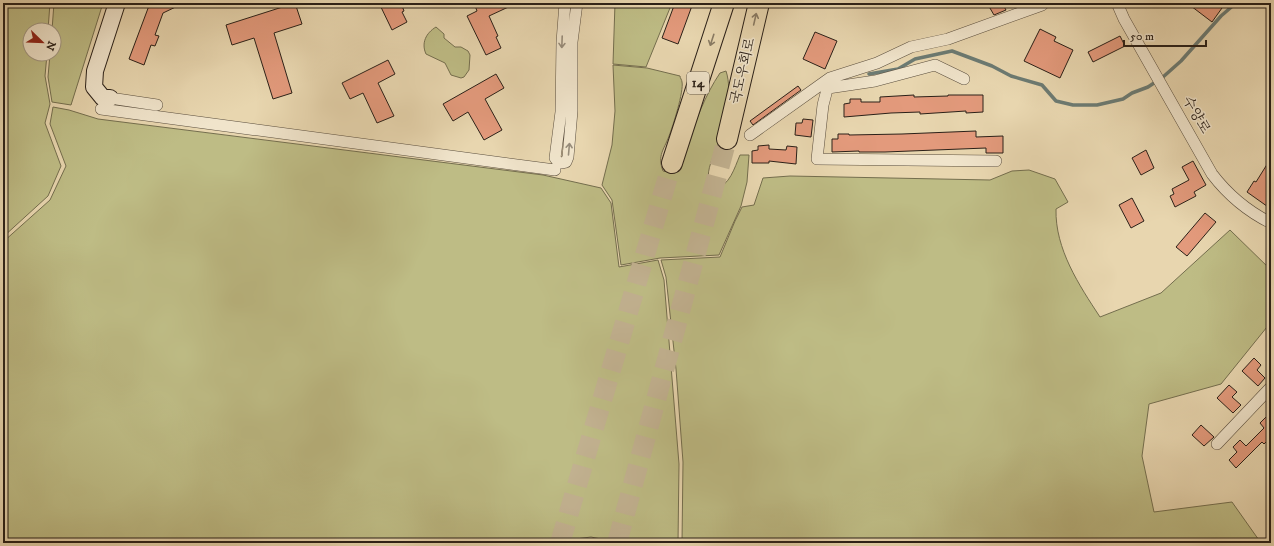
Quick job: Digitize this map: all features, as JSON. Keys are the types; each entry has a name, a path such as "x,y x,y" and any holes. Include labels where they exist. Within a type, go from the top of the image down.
{"highway":[{"name":"14","path":"672,163 724,3"},
{"name":"국도우회로","path":"727,139 759,3"}],"street":[{"path":"105,104 103,98 94,87 94,76 117,3"},
{"path":"105,104 103,81 128,3"},
{"path":"565,3 562,42 561,112 555,158 561,163 566,162 568,157 572,111 572,42 577,3"},
{"path":"750,135 829,83 911,46 948,39 1044,3"},
{"name":"수양로","path":"1116,3 1212,174 1223,188 1240,203 1257,216 1271,223"},
{"path":"829,83 875,81 935,65 964,79"},
{"path":"829,83 823,105 817,159 996,161"},
{"path":"105,104 157,105"},
{"path":"105,104 555,170"},
{"path":"1217,444 1271,387"}],"shaded area":[{"path":"3,3 50,3 49,22 22,22 22,62 46,62 45,76 50,104 45,123 61,166 48,196 3,237"},
{"path":"54,3 103,3 71,105 52,102 48,77 49,62 62,62 62,22 53,22"},
{"path":"615,3 672,3 646,67 613,64"},
{"path":"436,27 444,34 444,38 455,47 461,47 468,51 470,55 469,70 464,77 461,78 451,75 445,63 426,54 424,46 425,39 427,35"},
{"path":"613,65 647,68 680,76 682,86 680,100 673,125 661,157 663,171 672,173 679,163 701,108 710,90 720,73 726,71 729,88 727,108 721,137 711,163 708,176 710,183 715,189 724,184 731,176 740,155 749,155 747,182 741,206 719,255 660,258 621,265 612,200 602,185 612,145 615,111"},
{"path":"53,107 69,110 98,119 543,175 601,188 611,203 619,267 658,260 664,280 679,464 678,543 620,543 591,537 545,543 3,543 3,242 50,200 66,166 50,124"},
{"path":"1029,170 1055,179 1068,202 1056,209 1060,238 1070,266 1100,317 1161,293 1230,230 1271,270 1271,322 1221,384 1149,404 1142,456 1154,512 1232,502 1261,543 682,543 683,462 676,369 666,277 661,260 720,257 742,207 754,205 763,178 790,176 990,180 1012,171"}],"building":[{"path":"150,3 184,3 163,13 155,35 159,36 155,46 151,45 144,65 129,59"},
{"path":"295,3 302,24 274,33 292,93 273,99 254,38 232,45 226,25"},
{"path":"379,3 401,3 404,11 402,12 407,22 392,30"},
{"path":"474,3 517,3 489,16 498,36 496,37 501,48 486,55 467,16 477,11"},
{"path":"675,3 693,3 678,44 662,38"},
{"path":"987,3 1002,3 1006,10 994,15"},
{"path":"1187,3 1216,3 1222,8 1212,22"},
{"path":"1040,29 1056,37 1054,41 1073,50 1060,78 1024,61"},
{"path":"815,32 837,41 825,69 803,59"},
{"path":"1120,36 1125,46 1093,62 1088,52"},
{"path":"388,60 395,74 378,83 394,116 377,123 363,93 350,99 342,83"},
{"path":"496,74 504,88 485,99 502,130 484,140 468,112 453,121 443,104"},
{"path":"798,86 801,90 753,125 750,121"},
{"path":"914,95 914,97 983,95 983,112 966,113 966,111 920,114 920,112 891,113 844,117 844,104 850,103 850,99 861,99 861,102 880,102 880,97"},
{"path":"803,119 813,120 811,137 795,135 796,123 802,123"},
{"path":"976,131 976,137 1003,136 1003,153 986,153 986,148 885,152 832,152 832,139 838,139 838,134 902,134"},
{"path":"769,145 769,149 786,150 787,146 797,147 796,164 769,161 769,163 752,163 752,151 758,150 758,146"},
{"path":"1146,150 1154,168 1141,175 1132,158"},
{"path":"1271,158 1271,209 1247,192 1254,181 1256,182"},
{"path":"1193,161 1206,185 1194,192 1196,196 1175,207 1170,196 1174,194 1172,189 1189,180 1182,167"},
{"path":"1132,198 1144,221 1131,228 1119,205"},
{"path":"1205,213 1216,222 1187,256 1176,247"},
{"path":"1254,358 1261,365 1257,370 1265,378 1258,386 1242,371"},
{"path":"1229,385 1237,392 1232,397 1241,405 1233,413 1217,398"},
{"path":"1267,416 1271,421 1271,437 1264,444 1262,442 1236,468 1229,460 1237,452 1233,447 1240,440 1246,446 1264,428 1260,423"},
{"path":"1201,425 1214,437 1204,446 1192,435"}],"waterway":[{"path":"869,74 898,69 915,59 952,51 992,66 1011,76 1042,85 1056,101 1073,105 1097,105 1123,99 1132,93 1148,87 1163,77 1181,61 1221,16 1236,3"}],"tunnel":[{"path":"617,543 727,139"},
{"path":"560,543 672,163"}]}
